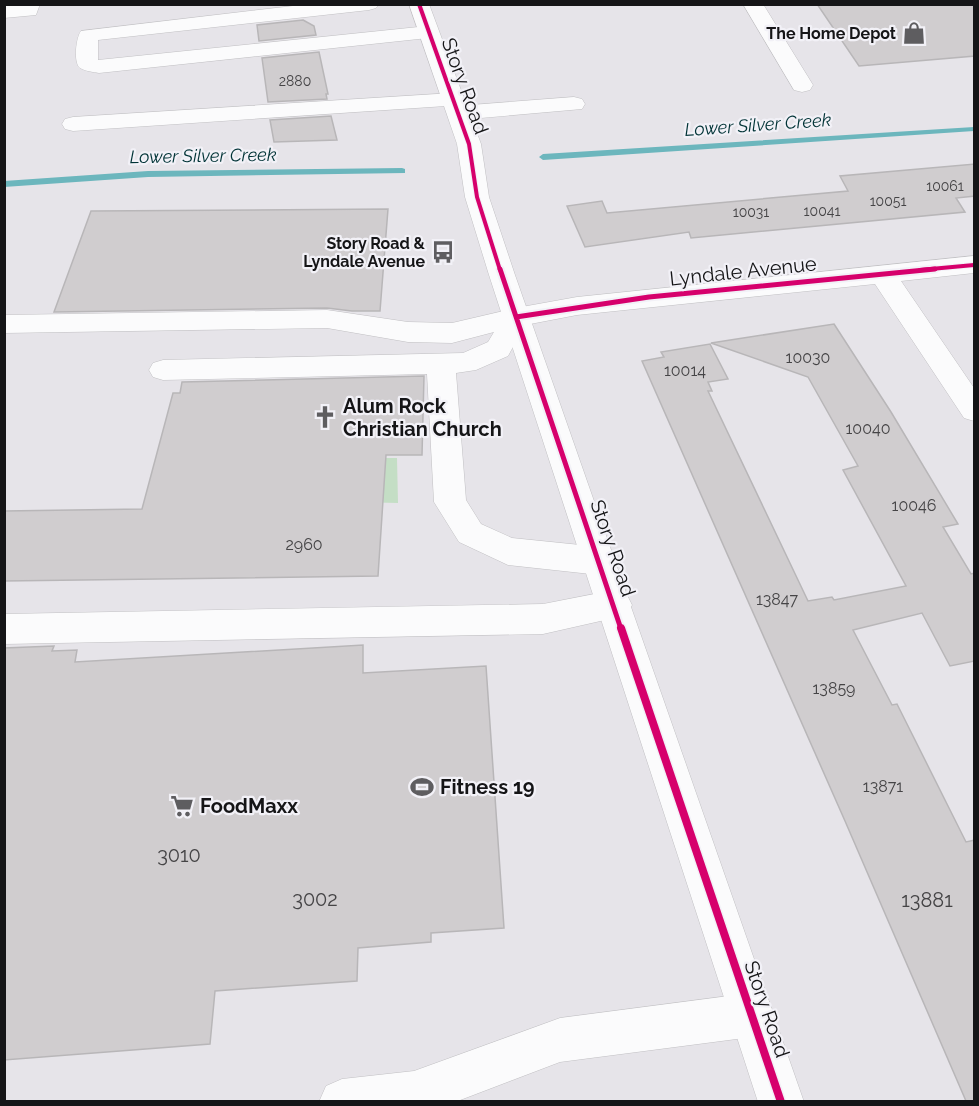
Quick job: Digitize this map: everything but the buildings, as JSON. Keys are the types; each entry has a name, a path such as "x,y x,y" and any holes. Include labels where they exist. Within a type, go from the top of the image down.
{"main road":[{"path":"4,12 29,11 30,4"},
{"path":"369,4 88,35 87,63 99,67 428,32"},
{"name":"Story Road","path":"419,4 469,144 479,202 516,317 781,1101"},
{"path":"753,4 802,85"},
{"path":"340,7 348,40"},
{"path":"204,21 208,56"},
{"path":"73,124 456,106 574,104"},
{"name":"Lyndale Avenue","path":"4,324 327,319 408,332 452,333 516,317 649,297 975,265"},
{"path":"882,274 975,410"},
{"path":"163,370 466,363 498,349 516,317"},
{"path":"441,365 450,502 470,533 508,551 600,561"},
{"path":"4,629 543,619 615,605"},
{"path":"342,1101 414,1094 560,1040 752,1015"}],"green space":[{"path":"356,458 397,458 398,503 355,502"}],"waterway":[{"name":"Lower Silver Creek","path":"543,157 974,129"},
{"name":"Lower Silver Creek","path":"4,184 148,174 402,171"}],"cycle path":[{"path":"419,4 469,144 477,197 502,275 781,1102"},
{"path":"516,317 649,297 974,265"}],"place":[{"name":"The Home Depot","path":"914,33"},
{"name":"Story Road & Lyndale Avenue","path":"443,252"},
{"name":"Alum Rock Christian Church","path":"325,417"},
{"name":"Fitness 19","path":"422,787"},
{"name":"FoodMaxx","path":"182,806"}]}
